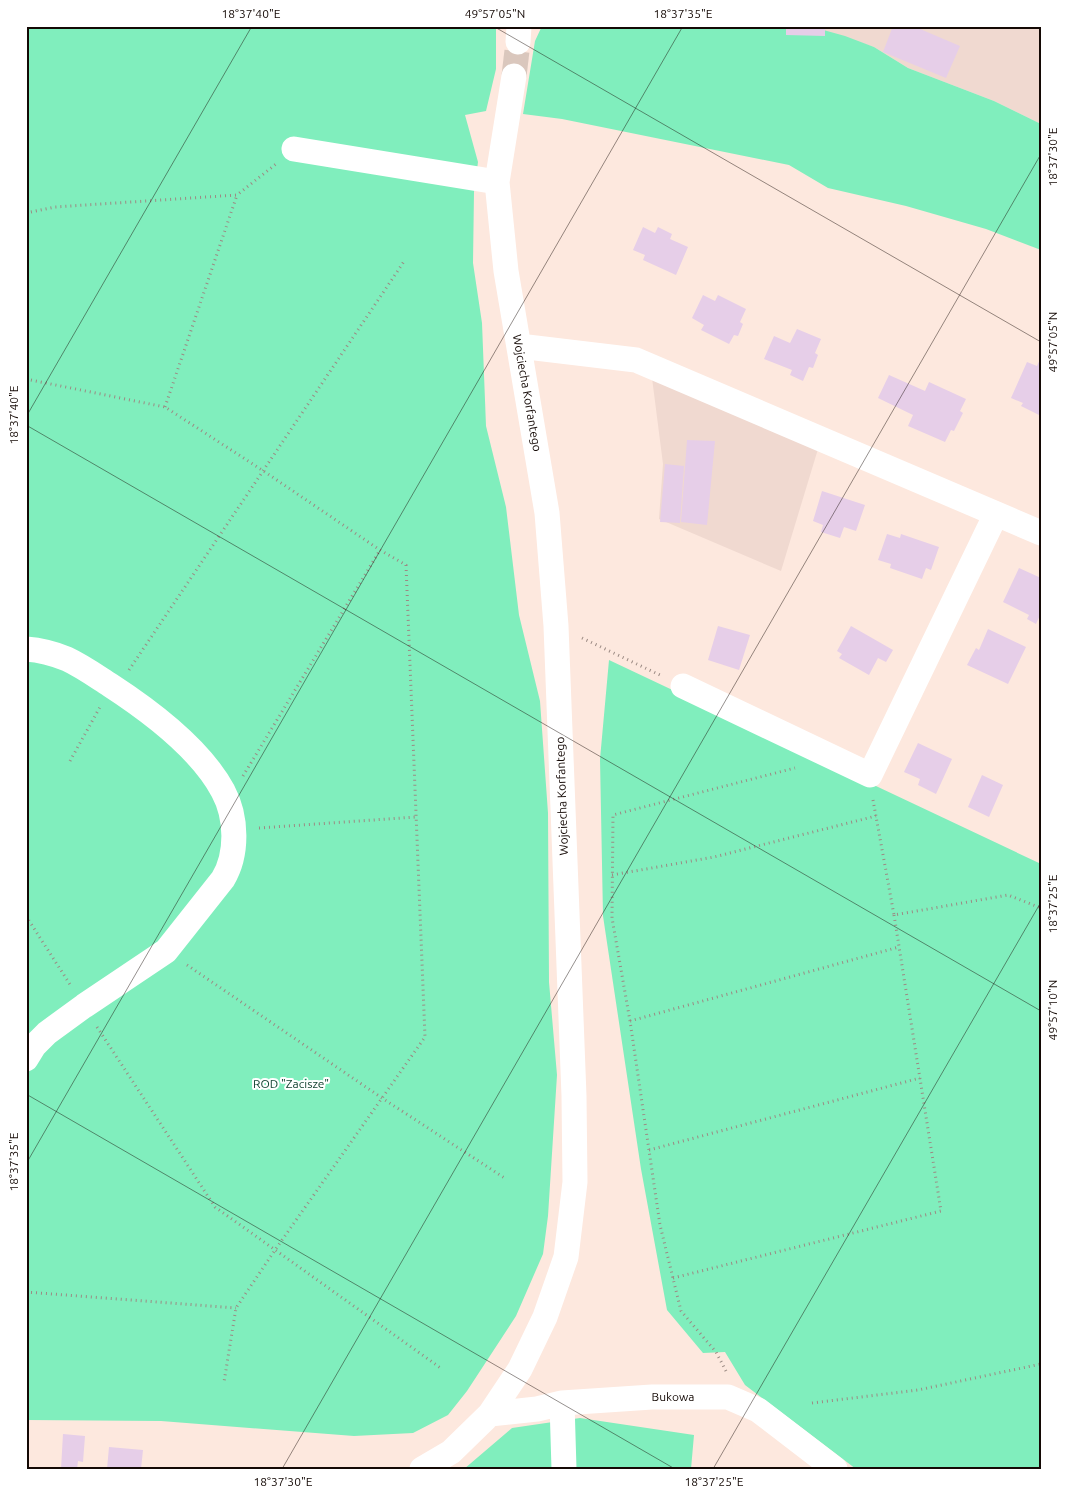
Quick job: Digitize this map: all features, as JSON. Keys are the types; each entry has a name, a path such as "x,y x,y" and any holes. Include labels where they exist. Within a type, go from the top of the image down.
{"street":[{"name":"Wojciecha Korfantego","path":"422,1469 450,1452 490,1414 520,1369 548,1309 566,1257 575,1182 574,1096 556,626 547,513 506,270 497,182 514,76"},
{"path":"294,149 497,182"},
{"path":"519,346 636,360 1041,533"},
{"path":"683,686 870,775 996,514"},
{"path":"26,649 66,659 114,688 166,725 194,752 223,791 231,810 233,830 232,857 229,869 166,951 47,1033 34,1046 26,1059"},
{"name":"Bukowa","path":"490,1414 537,1409 562,1403 652,1397 728,1397 758,1410 836,1469"},
{"path":"562,1403 564,1469"}],"path":[{"path":"165,407 237,195 294,149"},
{"path":"26,213 55,207 237,195"},
{"path":"70,761 114,688 405,260"},
{"path":"26,294 27,287"},
{"path":"26,379 165,407 380,550 406,565 425,1037 236,1308 224,1382"},
{"path":"223,791 241,779 380,550"},
{"path":"556,626 683,686"},
{"path":"745,1404 716,1352 681,1311 660,1225 630,1021 612,918 613,815 803,766"},
{"path":"673,1278 941,1211 870,775"},
{"path":"612,876 714,857 876,816"},
{"path":"233,830 416,817"},
{"path":"894,915 1008,895 1041,908"},
{"path":"26,916 215,1207 442,1369"},
{"path":"630,1021 899,948"},
{"path":"166,951 382,1098 506,1179"},
{"path":"649,1150 920,1078"},
{"path":"26,1292 236,1308"},
{"path":"812,1403 918,1390 1041,1364"}],"shaded area":[{"path":"809,26 1041,26 1041,124 994,101 908,68 874,47"},
{"path":"652,378 818,449 781,571 659,519 663,464"}],"green space":[{"name":"ROD \"Zacisze\"","path":"26,26 496,26 496,69 486,111 465,115 478,162 474,192 473,263 482,323 486,426 506,507 519,615 540,701 548,813 549,982 557,1075 548,1216 543,1254 516,1316 467,1391 448,1415 413,1433 354,1436 161,1421 26,1420"},
{"path":"542,26 809,26 845,36 874,47 908,68 994,101 1041,124 1041,250 986,229 906,206 828,188 789,165 562,119 523,114 535,41"},
{"path":"609,660 1039,863 1041,862 1041,1469 856,1469 745,1385 725,1352 703,1353 667,1310 641,1169 603,916 600,759"},
{"path":"580,1418 694,1435 691,1469 464,1469 512,1428"}],"building":[{"path":"786,26 825,26 825,36 786,35"},
{"path":"893,26 913,26 960,46 946,78 883,52"},
{"path":"643,227 655,233 658,227 672,234 670,239 688,247 676,275 643,260 645,255 633,250"},
{"path":"703,295 715,301 718,295 746,309 740,322 743,324 738,336 734,335 729,344 701,330 704,325 692,318"},
{"path":"797,329 821,339 815,353 818,355 813,368 809,367 803,381 790,375 792,370 764,359 774,336 790,343"},
{"path":"1041,357 1041,412 1039,415 1021,406 1023,403 1011,398 1027,362 1037,366"},
{"path":"889,375 925,391 929,382 966,399 960,411 963,413 954,431 951,430 945,442 908,426 913,415 878,398"},
{"path":"687,440 715,441 707,525 681,522"},
{"path":"665,464 684,466 680,523 660,522"},
{"path":"822,491 865,505 856,531 844,527 840,538 821,532 823,525 813,521"},
{"path":"887,534 900,538 901,534 939,547 931,570 926,568 922,579 890,568 891,564 878,560"},
{"path":"1019,568 1041,578 1041,613 1036,624 1027,619 1029,615 1003,602"},
{"path":"718,626 750,635 739,670 708,660"},
{"path":"851,626 893,650 886,662 878,658 869,675 839,658 842,654 837,651"},
{"path":"988,629 1026,647 1008,684 967,665 976,648 979,650"},
{"path":"918,743 952,759 936,794 918,785 920,779 904,772"},
{"path":"982,775 1003,785 989,817 968,807"},
{"path":"63,1434 85,1436 83,1462 78,1461 77,1469 61,1469"},
{"path":"109,1447 143,1450 141,1469 107,1469"}],"tunnel":[{"path":"514,76 518,42"}]}
